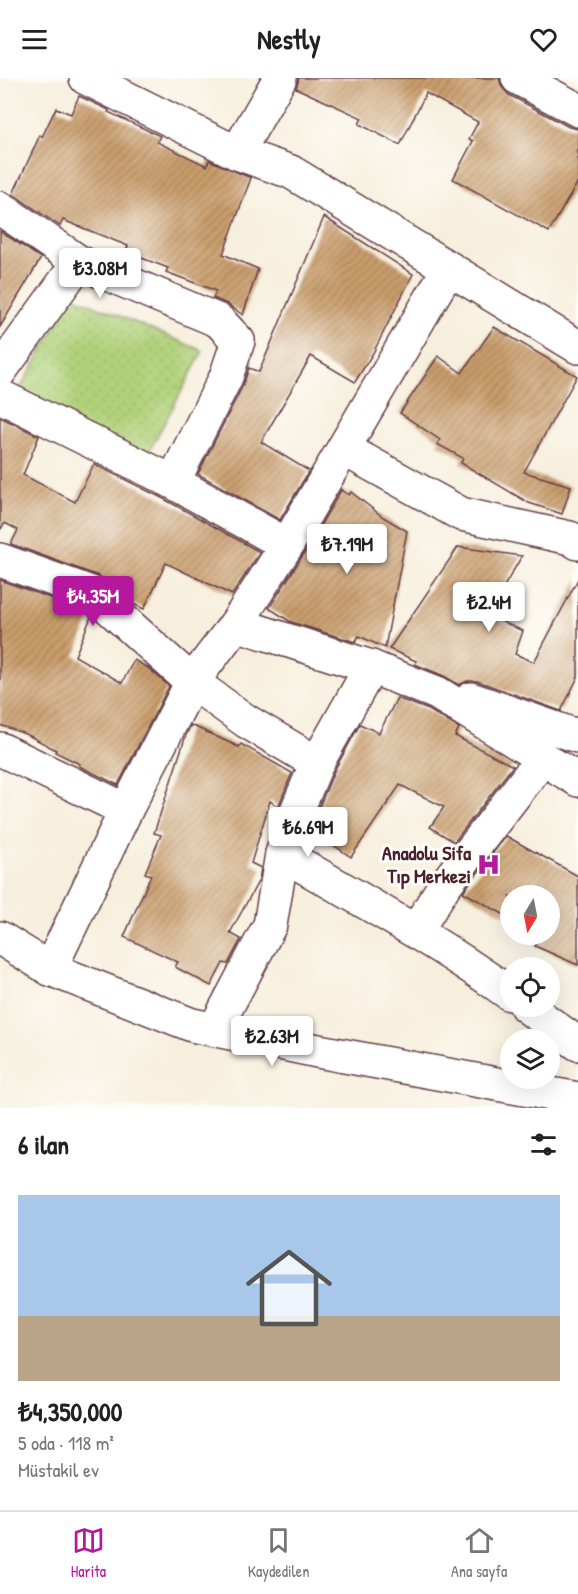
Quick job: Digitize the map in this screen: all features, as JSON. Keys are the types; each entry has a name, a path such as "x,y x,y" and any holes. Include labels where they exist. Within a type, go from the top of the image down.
{"street":[{"path":"237,153 280,78"},
{"path":"518,78 578,110"},
{"path":"103,82 237,153 291,172 578,347"},
{"path":"0,208 79,262 219,321 238,341 226,377 173,482"},
{"path":"0,371 79,262"},
{"path":"50,969 126,810 192,682 236,624 287,544 449,268"},
{"path":"0,396 173,482 287,544"},
{"path":"344,449 461,514 570,538 578,543"},
{"path":"0,560 94,594 192,682 246,721 317,763"},
{"path":"236,624 371,667 437,693 578,780"},
{"path":"215,1029 270,925 282,854 293,820 317,763 371,667"},
{"path":"437,693 475,700 577,736 578,734"},
{"path":"0,749 126,810"},
{"path":"416,931 444,886 543,758"},
{"path":"282,854 416,931 500,987"},
{"path":"0,938 50,969 192,1024 318,1051 578,1099"},
{"path":"541,1017 578,1044"}],"green space":[{"path":"73,296 203,351 144,461 16,396"}],"building":[{"path":"299,78 499,78 502,87 509,95 569,127 578,129 578,182 549,232 453,179 473,141 469,139 478,122 426,93 400,145 359,124 362,118 296,88"},
{"path":"79,96 160,136 157,142 207,166 209,160 251,178 223,254 258,269 243,315 213,298 216,291 166,272 168,268 126,252 128,246 63,220 60,226 13,194 40,135 42,137 56,108 71,114"},
{"path":"324,217 413,274 373,353 355,382 311,356 261,442 309,471 280,520 198,474 243,385 249,368 259,372"},
{"path":"0,231 41,258 0,327"},
{"path":"494,327 577,376 524,472 571,486 562,514 529,503 461,463 463,458 437,444 440,440 400,413 438,356 462,373"},
{"path":"0,417 39,436 23,475 75,502 94,464 164,499 260,552 232,595 166,563 144,609 133,604 101,577 11,544 18,530 5,523 0,530"},
{"path":"341,490 349,495 351,492 383,517 407,531 385,648 359,636 355,642 291,622 269,608"},
{"path":"458,547 522,556 487,615 523,631 515,654 534,662 578,579 578,677 561,711 477,681 467,681 459,685 389,649"},
{"path":"0,580 84,610 91,617 75,656 122,683 134,660 148,668 169,686 118,785 79,766 80,764 28,735 0,725"},
{"path":"397,698 429,710 459,728 455,736 513,766 454,842 430,827 444,807 400,785 351,857 310,829 334,771 360,724 379,733"},
{"path":"191,725 239,747 241,744 292,773 278,807 270,801 251,863 261,868 259,880 230,933 241,939 228,964 223,963 211,986 175,967 178,962 124,937 151,875 145,873 161,835 154,833"},
{"path":"506,836 578,876 578,965 535,946 560,945 560,885 500,885 500,912 463,892"}],"place":[{"name":"Anadolu Sifa Tıp Merkezi","path":"489,864"}]}
